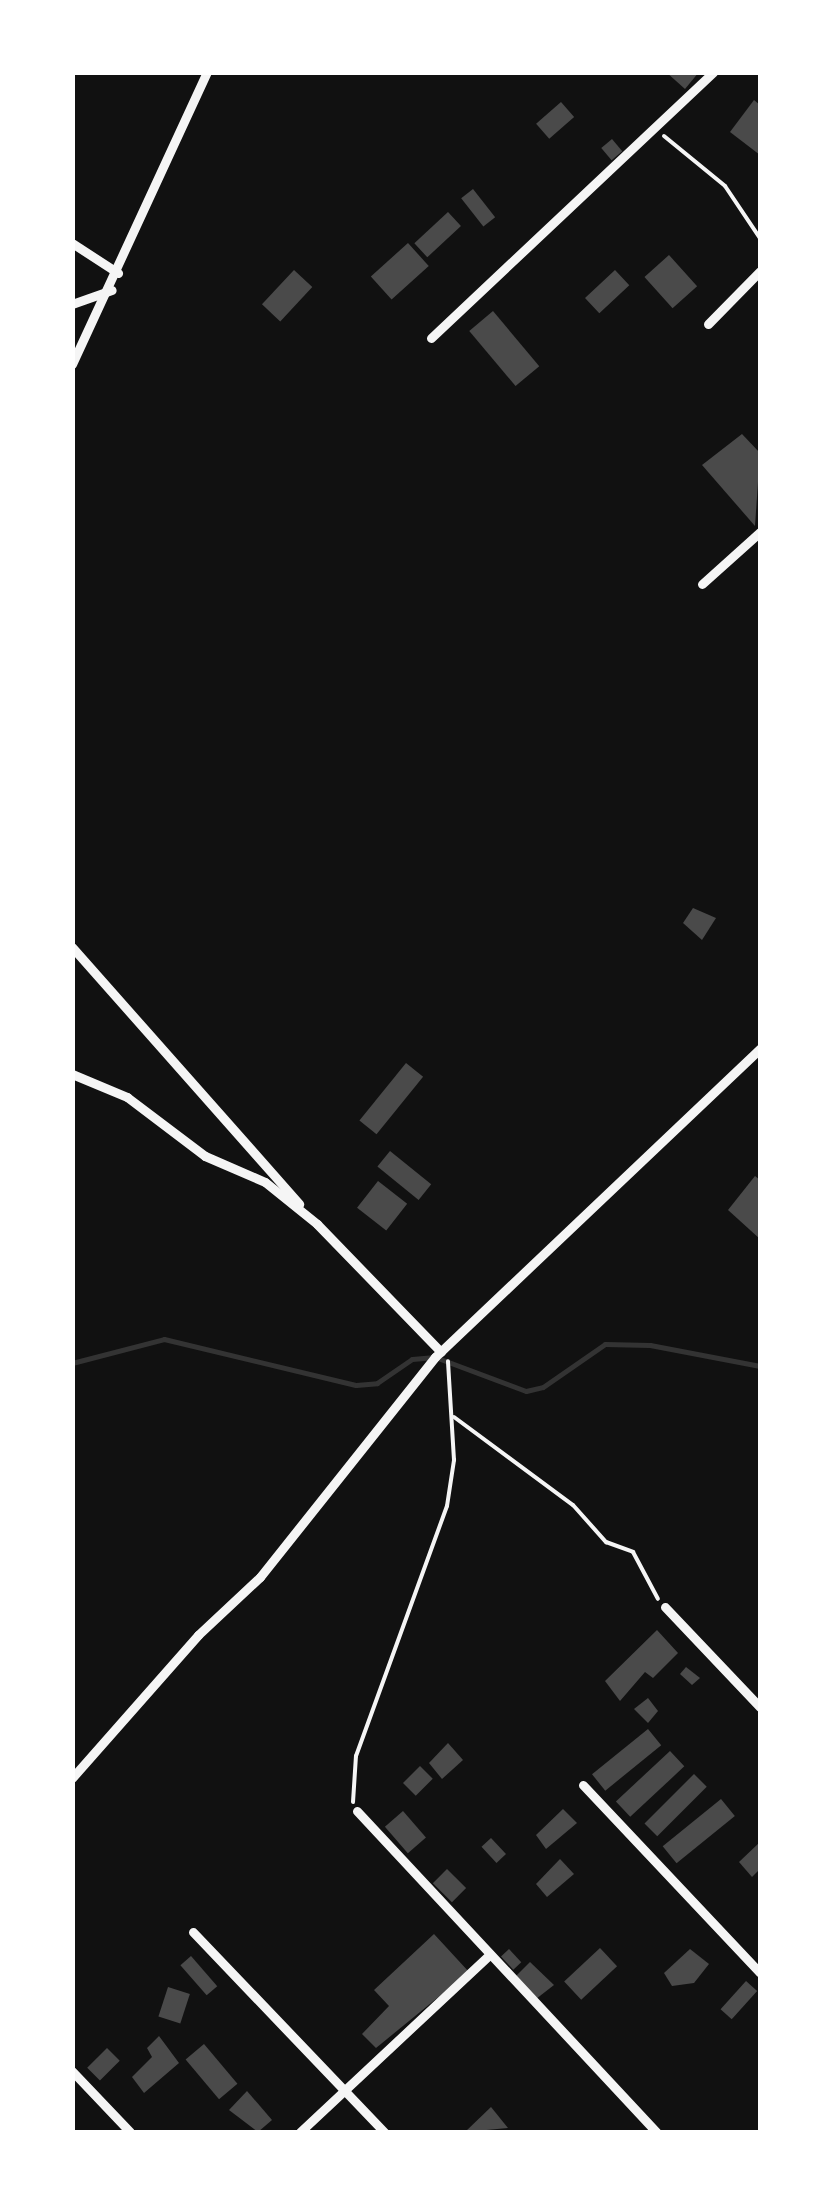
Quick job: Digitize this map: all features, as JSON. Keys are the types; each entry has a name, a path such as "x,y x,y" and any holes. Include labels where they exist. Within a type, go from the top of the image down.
{"street":[{"path":"72,364 112,290 207,72"},
{"path":"431,338 655,132 712,72"},
{"path":"72,243 118,273"},
{"path":"708,324 760,272"},
{"path":"72,304 112,290"},
{"path":"702,584 760,532"},
{"path":"72,947 317,1224 443,1349"},
{"path":"72,1778 198,1635 260,1577 443,1349 760,1048"},
{"path":"72,1074 127,1096 205,1156 265,1182 317,1224"},
{"path":"665,1608 760,1707"},
{"path":"582,1786 760,1973"},
{"path":"357,1811 656,2132"},
{"path":"193,1932 384,2132"},
{"path":"300,2132 490,1954"},
{"path":"72,2071 130,2132"}],"path":[{"path":"655,132 674,139 725,186 760,238"},
{"path":"357,1811 350,1794 356,1756 447,1506 454,1417 443,1349"},
{"path":"454,1417 573,1504 606,1542 633,1552 665,1608"}],"building":[{"path":"666,72 699,72 685,89"},
{"path":"754,100 760,105 760,155 730,132"},
{"path":"561,102 574,117 549,139 536,124"},
{"path":"612,139 622,151 612,160 601,148"},
{"path":"473,189 495,217 483,227 461,198"},
{"path":"448,212 461,226 427,257 414,243"},
{"path":"408,243 429,266 392,299 371,276"},
{"path":"669,255 697,286 673,308 644,277"},
{"path":"294,270 312,287 280,321 262,304"},
{"path":"615,270 629,285 599,313 585,298"},
{"path":"493,311 539,366 516,386 469,331"},
{"path":"742,434 760,453 755,526 702,465"},
{"path":"693,908 716,918 702,940 683,923"},
{"path":"406,1063 423,1077 377,1134 359,1121"},
{"path":"390,1151 431,1184 419,1200 377,1167"},
{"path":"755,1176 760,1180 760,1239 728,1210"},
{"path":"378,1181 407,1204 386,1231 357,1208"},
{"path":"657,1630 678,1653 653,1678 645,1672 620,1701 605,1681"},
{"path":"686,1667 700,1678 692,1685 680,1674"},
{"path":"648,1698 658,1711 648,1723 634,1709"},
{"path":"648,1729 661,1745 605,1791 592,1774"},
{"path":"448,1743 463,1760 442,1779 429,1763"},
{"path":"670,1751 684,1766 630,1817 616,1801"},
{"path":"420,1766 433,1779 416,1796 403,1783"},
{"path":"694,1774 707,1787 657,1836 645,1823"},
{"path":"721,1799 735,1816 677,1863 663,1846"},
{"path":"563,1809 577,1823 546,1849 536,1835"},
{"path":"403,1811 426,1837 408,1853 385,1827"},
{"path":"491,1838 506,1854 496,1863 481,1847"},
{"path":"760,1842 760,1869 752,1877 739,1862"},
{"path":"560,1859 574,1874 547,1897 536,1884"},
{"path":"447,1869 466,1888 452,1902 433,1883"},
{"path":"434,1934 469,1972 376,2048 362,2034 389,2006 374,1990"},
{"path":"600,1948 617,1966 581,2000 564,1981"},
{"path":"509,1949 521,1962 513,1970 501,1957"},
{"path":"690,1949 709,1964 694,1983 672,1986 664,1973"},
{"path":"191,1956 217,1986 207,1995 180,1965"},
{"path":"530,1962 554,1985 536,1999 515,1977"},
{"path":"746,1981 757,1991 732,2019 721,2009"},
{"path":"168,1987 190,1994 180,2024 158,2016"},
{"path":"159,2036 179,2063 144,2093 132,2077 152,2057 147,2048"},
{"path":"204,2044 237,2084 219,2099 186,2059"},
{"path":"107,2048 120,2061 100,2081 87,2068"},
{"path":"247,2091 272,2120 258,2132 229,2110"},
{"path":"491,2107 508,2128 465,2132"}],"waterway":[{"path":"72,1363 164,1339 356,1385 377,1383 412,1359 435,1357 526,1391 543,1387 605,1344 650,1345 760,1366"}]}
